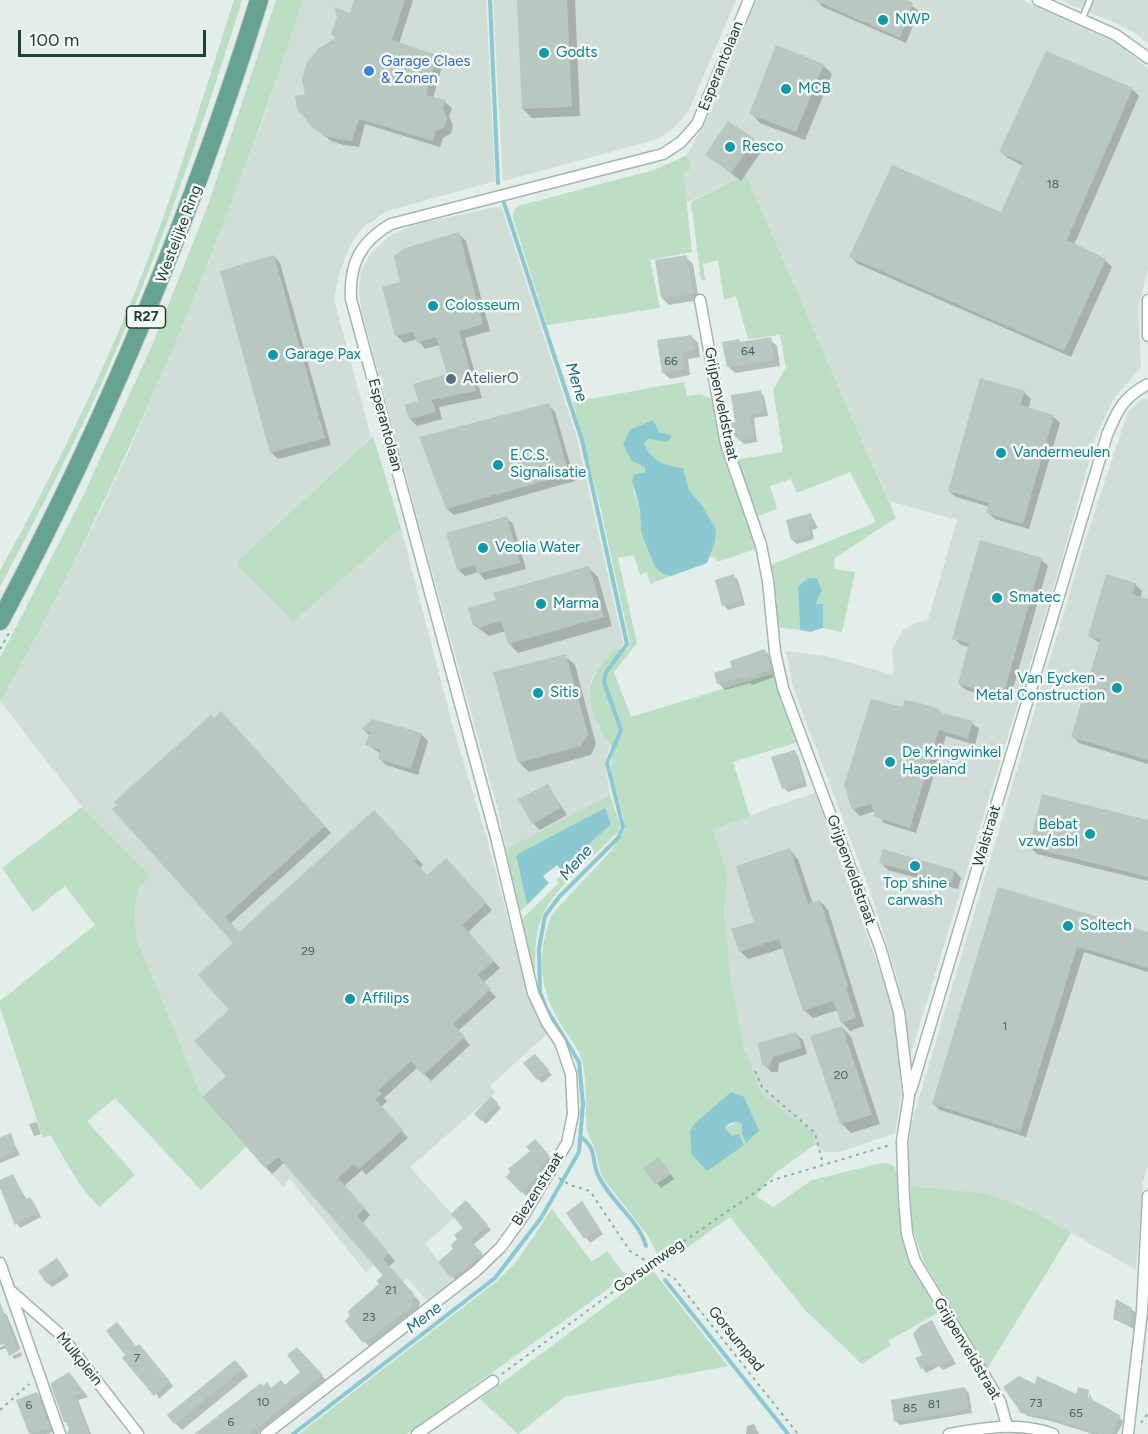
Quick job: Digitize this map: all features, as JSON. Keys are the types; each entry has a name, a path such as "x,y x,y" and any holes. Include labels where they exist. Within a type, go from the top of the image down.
{"main road":[{"name":"Westelijke Ring","path":"0,621 77,469 159,285 226,107 259,0"}],"street":[{"name":"Esperantolaan","path":"498,842 351,299 350,276 357,257 367,244 377,232 392,224 663,154 681,142 698,124 749,0"},
{"path":"1038,0 1116,34 1148,58"},
{"name":"Grijpenveldstraat","path":"700,300 726,444 761,544 781,680 880,947 899,1012 909,1096 902,1141 907,1234 915,1261 1000,1401 1007,1426"},
{"path":"1148,300 1148,336"},
{"name":"Walstraat","path":"909,1096 1107,435 1117,412 1131,393 1148,384"},
{"name":"Biezenstraat","path":"266,1434 484,1263 501,1247 524,1215 567,1143 573,1114 572,1074 560,1042 547,1023 533,993 498,842"},
{"path":"1128,1434 1142,1311 1148,1196"},
{"path":"0,1263 60,1434"},
{"name":"Mulkplein","path":"12,1292 61,1335 138,1434"},
{"path":"417,1434 493,1381"},
{"path":"949,1434 1007,1426 1036,1428 1053,1434"}],"lane":[{"path":"1082,19 1090,0"}],"path":[{"path":"755,1071 762,1087 815,1133 823,1164"},
{"name":"Gorsumweg","path":"493,1381 652,1263 773,1180 902,1141"},
{"name":"Gorsumpad","path":"558,1177 570,1185 590,1191 630,1251 674,1278 798,1434"},
{"path":"0,1410 40,1374"}],"shaded area":[{"path":"303,0 486,0 495,181 387,211 363,227 350,246 339,274 334,299 371,437 235,563 293,622 401,528 454,731 487,839 529,999 549,1032 490,1086 495,1093 410,1167 455,1217 425,1244 456,1284 429,1303 407,1278 395,1289 374,1266 366,1272 290,1179 283,1187 202,1097 136,937 135,905 140,887 148,879 149,874 82,807 1,702 91,530 129,451 210,259 263,120"},
{"path":"493,0 736,0 688,112 673,129 658,139 503,181"},
{"path":"756,0 1022,0 1118,44 1148,69 1148,269 1138,309 1141,367 1114,398 1096,436 1062,559 911,1053 897,978 873,899 793,687 786,651 825,656 894,675 892,650 902,631 915,623 928,620 957,520 889,501 746,176 686,203 683,172 692,169 687,155 711,111"},
{"path":"1060,0 1148,0 1148,43 1135,33 1111,21"},
{"path":"501,206 577,438 623,643 619,650 615,649 592,677 589,689 592,705 610,745 605,763 610,795 506,849 499,814 361,308 359,288 361,272 371,253 391,235 418,224"},
{"path":"1142,399 1148,399 1148,1165 1143,1182 1136,1270 1031,1210 985,1193 910,1186 908,1161 911,1125 1087,535 1128,412"},
{"path":"815,793 893,1006 899,1054 901,1097 895,1133 839,1152 826,1152 815,1145 812,1133 768,1099 759,1086 750,1064 744,1047 731,979 726,937 724,913 728,875 713,828"}],"green space":[{"path":"234,0 242,0 191,156 154,258 90,409 0,587 0,571 79,418 116,339 148,259"},
{"path":"276,0 303,0 240,181 130,446 89,533 0,703 0,658 83,496 153,343 208,205"},
{"path":"687,155 692,169 683,172 692,252 650,260 660,308 547,325 513,218 514,210 518,206 654,170"},
{"path":"746,175 896,518 835,558 834,569 855,572 842,632 823,628 822,605 816,605 822,590 808,578 798,587 800,630 778,627 771,565 876,522 850,472 797,493 791,479 770,486 777,509 755,517 734,460 783,452 773,390 786,367 780,335 748,339 736,296 724,300 718,260 703,264 705,280 701,280 691,202"},
{"path":"684,382 687,396 700,394 712,399 722,446 756,549 717,562 716,558 709,556 715,542 701,504 689,490 683,468 659,462 643,443 648,439 661,441 665,433 659,432 654,426 630,430 623,444 638,464 645,468 645,472 640,473 633,490 640,509 641,532 663,574 671,576 650,584 647,572 640,575 634,555 618,558 637,643 614,672 631,717 775,673 798,742 733,762 750,816 713,829 728,875 724,913 731,979 744,1047 759,1087 768,1099 813,1133 815,1145 775,1173 756,1196 773,1207 812,1180 878,1164 888,1163 894,1166 899,1178 908,1256 938,1313 888,1341 891,1345 862,1364 805,1310 730,1217 666,1263 657,1254 648,1236 603,1178 588,1132 582,1059 548,998 544,985 542,957 552,914 611,851 625,829 612,778 613,750 596,718 590,687 598,670 615,649 626,650 630,643 599,501 573,402","holes":["744,1097 746,1143 742,1124 736,1122 725,1128 732,1136 691,1154 690,1131"]},
{"path":"373,436 401,528 293,622 235,563"},
{"path":"610,795 620,825 618,832 564,884 547,908 537,934 535,979 521,920 559,883 556,880 564,873 561,870 611,824 516,855 527,905 519,912 506,849"},
{"path":"82,807 149,874 148,879 140,887 135,905 136,937 202,1097 246,1147 201,1190 115,1098 87,1121 135,1175 99,1207 82,1188 50,1135 43,1138 0,1007 0,1001 95,925 65,886 33,912 2,868"},
{"path":"910,1186 985,1193 1031,1210 1071,1233 987,1369 924,1262 912,1227"},
{"path":"552,1209 592,1262 607,1251 626,1276 407,1434 299,1434 496,1282 517,1261"},
{"path":"653,1271 728,1366 565,1397 518,1434 480,1399"}],"water":[{"path":"653,420 659,432 671,435 671,438 667,442 648,439 644,443 647,449 659,461 683,468 689,490 701,504 716,529 715,542 707,563 671,576 663,574 655,567 641,532 640,509 632,480 634,475 645,472 645,468 631,460 623,444 630,430"},
{"path":"808,578 817,578 822,590 816,604 823,604 823,628 810,632 800,630 798,587"},
{"path":"605,808 611,824 561,870 557,865 543,876 549,883 527,905 516,855"},
{"path":"731,1092 744,1097 759,1130 746,1143 742,1133 742,1124 733,1122 728,1124 725,1128 732,1136 739,1134 744,1145 707,1171 691,1154 690,1131 695,1123"}],"building":[{"name":"Garage Claes & Zonen","path":"354,0 405,0 392,40 437,55 426,95 446,100 443,109 447,118 444,127 436,131 433,141 359,119 352,141 336,139 323,135 313,128 297,109 295,96 305,95 302,79 307,62 319,48 335,38 331,33 337,17 334,7 350,13"},
{"name":"Godts","path":"517,0 567,0 572,107 522,109"},
{"name":"NWP","path":"814,0 907,0 913,3 900,38"},
{"name":"MCB","path":"776,45 824,64 796,132 749,114"},
{"path":"1046,51 1133,88 1067,240 1106,259 1064,351 849,257 892,165 1001,212 1023,163 999,152"},
{"name":"Resco","path":"728,121 755,139 731,173 705,155"},
{"name":"Colosseum","path":"459,232 483,324 459,331 476,391 432,400 436,412 409,419 404,405 418,401 413,384 447,374 436,337 417,343 413,332 395,336 382,287 400,282 394,256 405,248"},
{"name":"Garage Pax","path":"274,255 325,438 270,453 220,271"},
{"path":"687,255 693,294 661,298 655,260"},
{"path":"692,335 694,350 682,353 684,369 662,373 657,340"},
{"path":"771,337 774,359 727,367 722,342 739,339 740,342"},
{"name":"Vandermeulen","path":"980,378 1025,391 1020,405 1054,415 1023,524 986,513 989,503 948,491"},
{"path":"761,390 764,412 750,414 754,438 739,441 737,433 732,434 730,423 735,422 731,395"},
{"name":"E.C.S. Signalisatie","path":"549,403 569,474 446,509 419,437"},
{"path":"811,513 814,524 809,526 811,535 791,540 786,520"},
{"name":"Veolia Water","path":"507,516 520,563 477,574 475,565 457,570 446,533"},
{"name":"Smatec","path":"980,540 1042,558 1003,697 958,684 969,643 952,639"},
{"name":"Marma","path":"589,566 604,617 508,644 501,621 478,628 478,625 473,626 468,608 496,600 493,593"},
{"path":"734,574 741,601 722,606 715,580"},
{"name":"Van Eycken - Metal Construction","path":"1106,574 1136,583 1132,594 1148,599 1148,760 1071,737 1100,640 1088,636"},
{"path":"765,649 771,669 744,679 743,676 717,684 714,673 732,667 730,661"},
{"name":"Sitis","path":"566,654 588,734 581,746 518,763 493,672"},
{"name":"De Kringwinkel Hageland","path":"871,699 903,707 904,700 917,702 939,709 939,712 973,721 968,739 939,730 910,828 875,817 871,804 852,810 844,785"},
{"name":"Affilips","path":"221,711 325,826 225,917 239,932 374,810 418,858 414,861 427,875 446,858 487,903 462,925 494,961 478,975 491,989 453,1024 465,1037 423,1075 411,1061 379,1090 382,1094 375,1099 403,1130 359,1169 354,1164 338,1178 365,1208 357,1216 389,1253 383,1259 414,1294 411,1308 363,1343 345,1321 350,1316 347,1312 379,1284 376,1281 383,1275 278,1157 265,1168 202,1097 226,1076 194,1041 229,1010 198,975 233,943 112,809 117,805 114,802 211,715 214,718"},
{"path":"372,719 422,733 411,769 378,759 381,750 365,745 370,732 361,729"},
{"path":"795,750 804,782 782,789 771,757"},
{"path":"548,784 561,808 532,824 518,799"},
{"name":"Bebat vzw/asbl","path":"1042,794 1148,820 1148,877 1029,847"},
{"path":"790,848 808,904 820,900 856,1018 841,1023 833,1001 803,1011 779,939 739,952 731,929 754,922 736,866"},
{"name":"Top shine carwash","path":"883,849 955,870 951,883 879,863"},
{"path":"998,887 1148,932 1148,968 1077,947 1020,1132 932,1104"},
{"path":"842,1026 872,1115 840,1124 810,1036"},
{"path":"796,1032 802,1048 773,1057 769,1067 762,1065 758,1043"},
{"path":"535,1054 549,1070 537,1080 523,1063"},
{"path":"491,1096 498,1103 481,1121 474,1114"},
{"path":"11,1133 17,1151 0,1158 0,1137"},
{"path":"535,1139 549,1155 534,1180 521,1193 506,1177 510,1172 508,1169 530,1151 526,1147"},
{"path":"659,1157 671,1174 655,1185 643,1168"},
{"path":"13,1174 25,1199 30,1197 38,1213 15,1225 0,1188 0,1180"},
{"path":"466,1200 488,1225 470,1240 483,1254 461,1273 459,1271 451,1278 438,1262 453,1249 451,1245 457,1239 454,1235 463,1228 451,1214"},
{"path":"582,1201 600,1229 584,1239 566,1213"},
{"path":"57,1258 66,1271 47,1284 38,1271"},
{"path":"1116,1299 1132,1308 1130,1326 1113,1319"},
{"path":"0,1302 18,1351 9,1356 4,1344 0,1345"},
{"path":"932,1320 952,1359 937,1367 935,1362 921,1369 915,1358 922,1355 913,1334 920,1326"},
{"path":"117,1322 136,1346 139,1344 170,1381 154,1396 122,1358 125,1355 106,1331"},
{"path":"297,1347 323,1375 249,1434 194,1434 261,1383 263,1386 267,1382 271,1388 281,1380 285,1385 300,1372 287,1355"},
{"path":"235,1360 243,1369 174,1424 167,1415"},
{"path":"69,1372 84,1392 75,1396 89,1434 67,1434 69,1429 66,1421 64,1422 51,1386 51,1383"},
{"path":"1019,1376 1035,1384 1037,1376 1076,1394 1078,1387 1089,1390 1088,1397 1121,1416 1112,1434 1099,1434 1046,1417 1021,1413 1003,1387"},
{"path":"965,1387 969,1409 894,1422 891,1400"},
{"path":"37,1392 50,1428 29,1434 16,1400"}],"waterway":[{"name":"Mene","path":"490,0 498,183"},
{"name":"Mene","path":"293,1434 495,1278 541,1218 579,1152 583,1104 579,1062 546,1008 540,992 539,948 545,916 559,897 618,838 623,827 607,763 621,730 604,682 606,672 627,644 582,440 504,203"},
{"path":"581,1137 592,1151 596,1171 604,1186 637,1227 646,1246"},
{"path":"665,1280 788,1434"}],"place":[{"name":"NWP","path":"883,20"},
{"name":"Godts","path":"544,53"},
{"name":"Garage Claes & Zonen","path":"369,71"},
{"name":"MCB","path":"786,89"},
{"name":"Resco","path":"730,147"},
{"name":"Colosseum","path":"433,306"},
{"name":"Garage Pax","path":"273,355"},
{"name":"AtelierO","path":"451,379"},
{"name":"Vandermeulen","path":"1001,453"},
{"name":"E.C.S. Signalisatie","path":"498,465"},
{"name":"Veolia Water","path":"483,548"},
{"name":"Smatec","path":"997,598"},
{"name":"Marma","path":"541,604"},
{"name":"Van Eycken - Metal Construction","path":"1117,688"},
{"name":"Sitis","path":"538,693"},
{"name":"De Kringwinkel Hageland","path":"890,762"},
{"name":"Bebat vzw/asbl","path":"1090,834"},
{"name":"Top shine carwash","path":"915,866"},
{"name":"Soltech","path":"1068,926"},
{"name":"Affilips","path":"350,999"}]}
